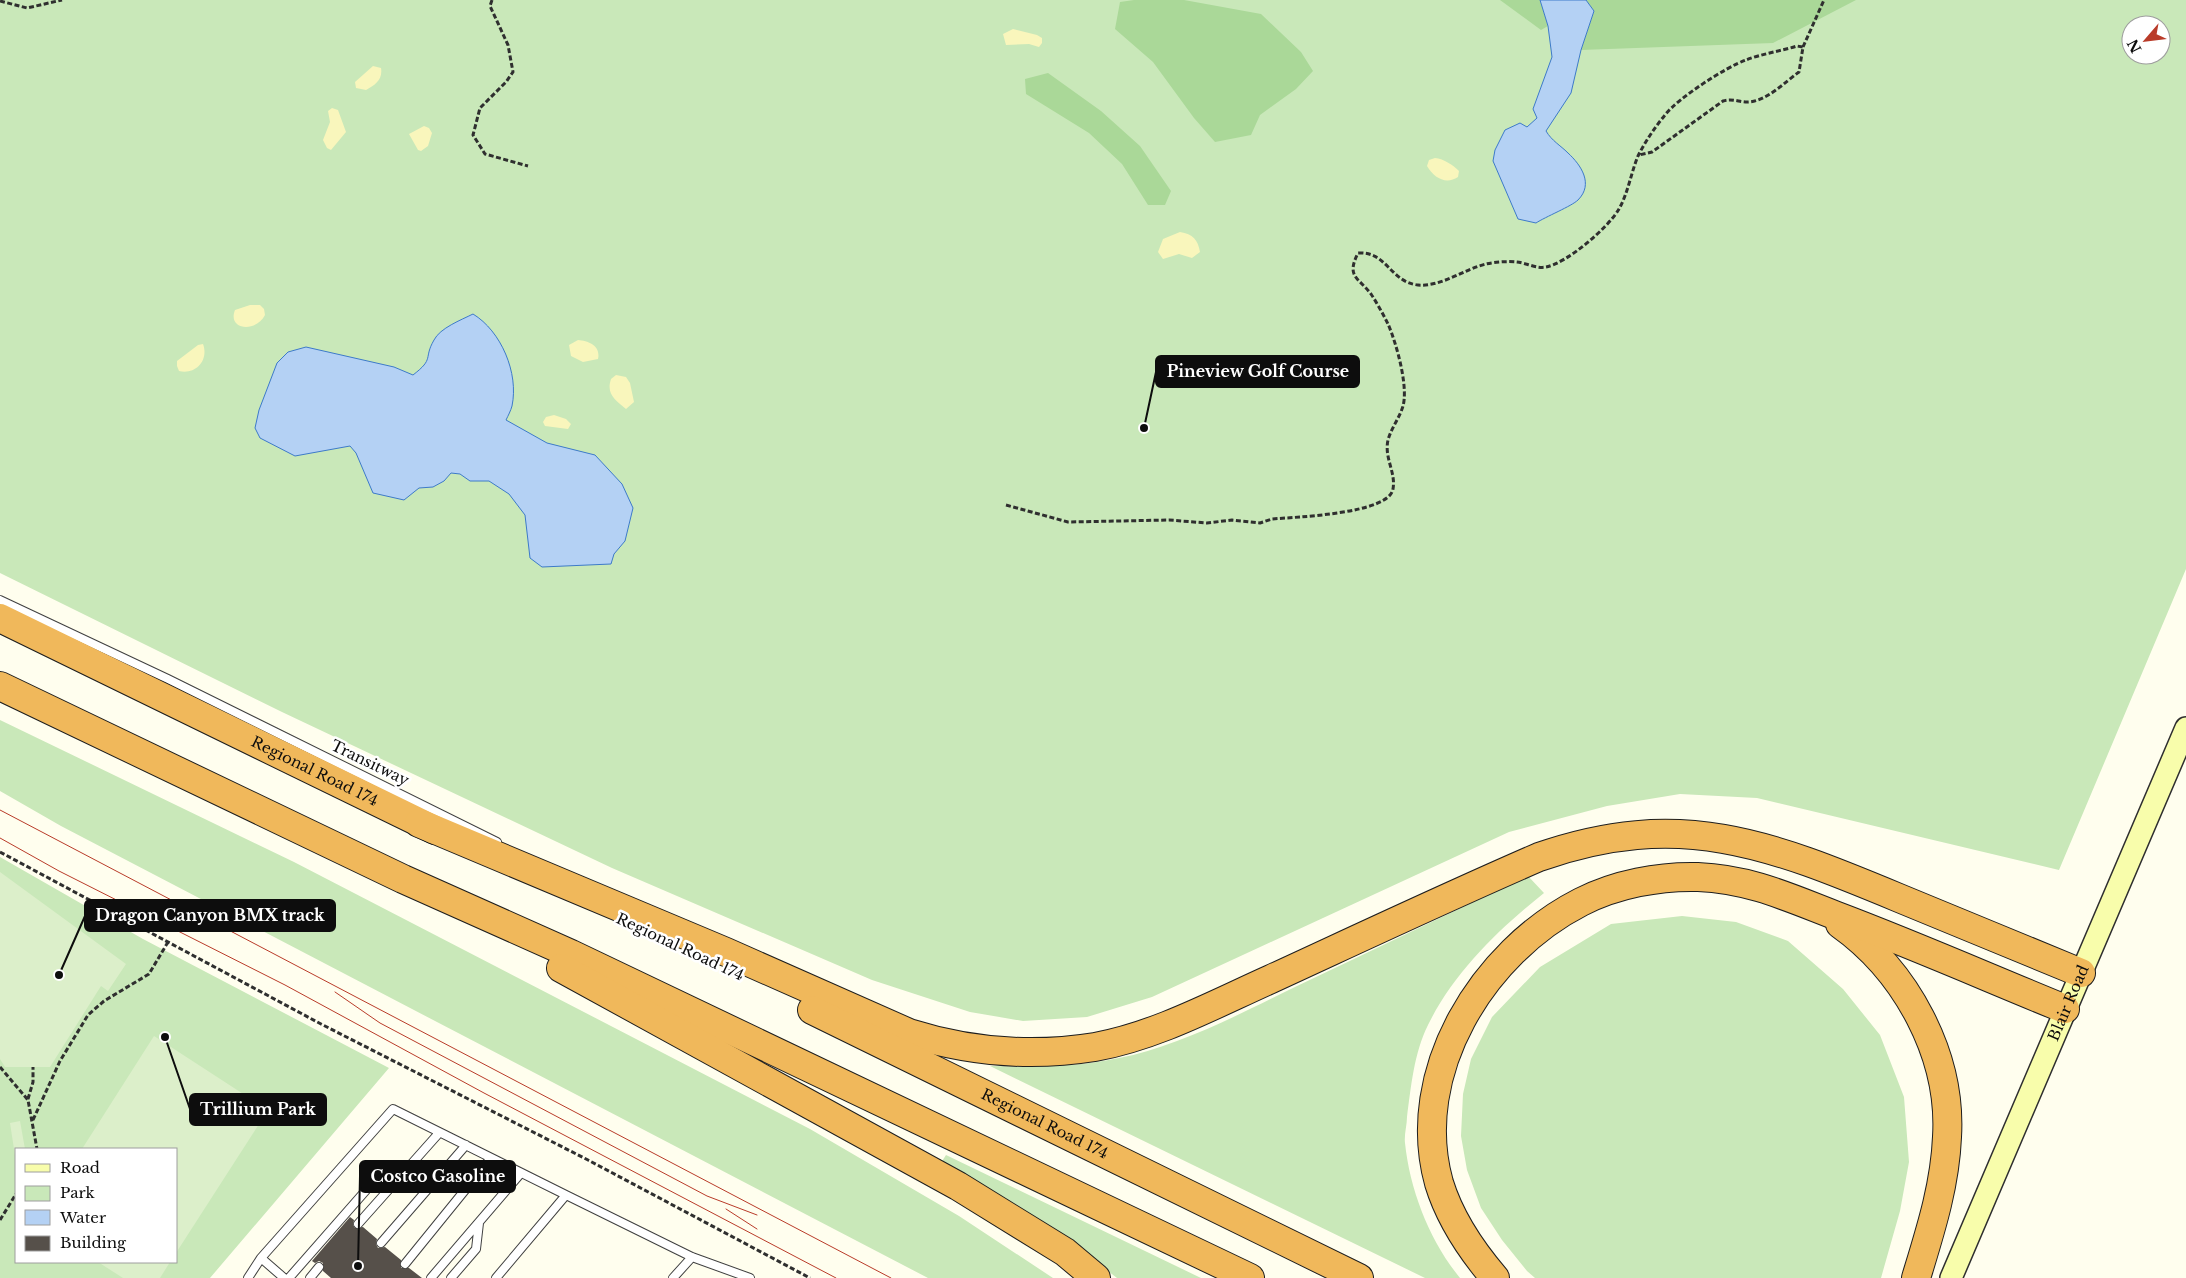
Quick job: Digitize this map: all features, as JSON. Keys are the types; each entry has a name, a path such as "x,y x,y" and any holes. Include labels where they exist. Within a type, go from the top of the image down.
{"highway":[{"name":"Regional Road 174","path":"0,618 419,823 903,1054 1358,1278"},
{"path":"0,688 79,723 403,879 571,954 1250,1278"},
{"path":"419,823 726,952 877,1020 936,1042 995,1052 1025,1053 1077,1050 1098,1046 1156,1029 1539,857 1560,850 1606,840 1673,833 1722,837 1794,856 2080,973"},
{"path":"1495,1278 1469,1245 1447,1205 1435,1160 1433,1112 1441,1072 1457,1029 1481,988 1510,955 1543,925 1582,901 1624,886 1650,880 1699,877 1735,881 1790,896 2065,1009"},
{"path":"403,879 958,1186 1065,1252 1096,1278"},
{"path":"1818,909 1849,930 1889,970 1912,1002 1938,1060 1948,1114 1945,1162 1936,1208 1916,1278"}],"main road":[{"name":"Blair Road","path":"1951,1278 2186,728"}],"lane":[{"name":"Transitway","path":"0,600 185,688 504,845"},
{"path":"556,871 726,952"},
{"path":"248,1278 261,1258 393,1110 692,1257 750,1278"},
{"path":"358,1224 439,1133"},
{"path":"381,1243 466,1145"},
{"path":"405,1264 491,1158"},
{"path":"289,1278 382,1172 409,1166"},
{"path":"431,1278 521,1173"},
{"path":"496,1278 566,1195"},
{"path":"451,1278 476,1249 479,1223"},
{"path":"673,1278 692,1257"},
{"path":"261,1258 284,1278"},
{"path":"310,1278 319,1267"}],"path":[{"path":"0,1 27,8 62,0"},
{"path":"492,0 490,6 508,45 513,72 506,82 480,108 474,135 485,154 528,166"},
{"path":"1639,155 1652,152 1724,101 1729,99 1748,102 1762,98 1799,72 1803,47 1824,0"},
{"path":"1006,505 1068,522 1169,520 1206,523 1232,520 1260,522 1272,519 1349,511 1374,506 1386,500 1393,490 1393,479 1386,454 1388,442 1391,431 1403,409 1405,396 1399,360 1388,325 1370,294 1354,276 1352,264 1358,253 1374,254 1381,258 1386,267 1406,282 1419,285 1432,284 1487,263 1515,262 1544,268 1556,264 1583,247 1618,210 1639,155 1666,114 1686,95 1746,60 1796,46 1803,47"},
{"path":"0,852 810,1278"},
{"path":"32,1120 60,1061 88,1015 104,1000 149,974 168,942"},
{"path":"0,1067 28,1100"},
{"path":"33,1067 33,1082 28,1100 37,1148"},
{"path":"0,1220 15,1196"}],"green space":[{"path":"0,0 2186,0 2186,569 2059,870 1757,798 1680,794 1607,806 1509,832 1152,997 1087,1017 1023,1021 970,1012 872,980 612,868 282,712 0,573"},
{"path":"1134,0 1184,0 1261,14 1301,52 1313,71 1296,89 1260,115 1251,135 1215,142 1194,118 1153,62 1115,29 1120,2"},
{"path":"1500,0 1540,0 1548,26 1541,30"},
{"path":"1586,0 1856,0 1773,43 1581,50 1594,11"},
{"path":"1048,73 1101,111 1140,146 1171,191 1165,205 1148,205 1122,164 1089,133 1026,94 1025,79"},
{"path":"0,720 294,862 810,1129 959,1216 1053,1278 928,1278 61,826 0,791"},
{"path":"0,857 143,939 389,1068 210,1278 0,1278"},
{"path":"0,872 126,964 108,991 101,986 50,1067 5,1067 0,1059"},
{"path":"1528,876 1544,893 1494,937 1464,969 1451,987 1423,1036 1412,1082 1405,1140 1411,1179 1431,1232 1449,1264 1460,1278 1425,1278 990,1066 1071,1065 1119,1058 1164,1046 1231,1018"},
{"path":"1682,916 1736,922 1788,941 1843,989 1880,1035 1904,1097 1909,1162 1900,1211 1881,1278 1535,1278 1502,1240 1481,1208 1467,1170 1461,1136 1463,1094 1471,1059 1492,1017 1540,967 1611,924"},
{"path":"154,1036 268,1110 178,1250 178,1148 83,1148"},
{"path":"20,1121 25,1148 15,1148 15,1156 10,1123"},
{"path":"946,1155 1201,1278 1117,1278 1063,1236 939,1166"},
{"path":"100,1263 169,1263 160,1278 123,1278"}],"sand":[{"path":"1013,29 1037,35 1042,38 1042,43 1039,47 1029,44 1006,45 1003,34"},
{"path":"373,66 381,68 381,76 378,82 366,90 356,88 355,82"},
{"path":"332,108 338,110 346,132 331,150 327,148 323,140 330,122 328,111"},
{"path":"424,126 429,128 432,133 428,146 421,151 418,150 409,134"},
{"path":"1435,158 1445,161 1459,171 1458,177 1445,180 1433,174 1427,166 1429,160"},
{"path":"1180,232 1194,238 1200,252 1192,258 1179,254 1163,259 1158,252 1163,239"},
{"path":"250,305 260,305 264,309 265,315 255,325 244,327 239,325 235,322 235,310"},
{"path":"578,340 593,345 598,351 598,359 583,362 571,356 569,345"},
{"path":"203,344 204,356 200,365 191,371 179,371 177,361 198,345"},
{"path":"616,375 626,377 630,383 634,402 626,409 615,400 611,393 611,379"},
{"path":"554,415 566,419 571,424 568,429 545,426 543,422 546,417"}],"water":[{"path":"1540,0 1586,0 1594,11 1581,50 1571,93 1546,131 1577,163 1584,175 1585,188 1578,200 1536,223 1518,219 1493,161 1495,150 1505,130 1520,123 1527,127 1537,118 1533,109 1552,57 1548,26"},
{"path":"473,314 492,331 506,354 513,380 513,393 512,406 506,420 547,443 595,455 622,484 633,508 625,541 614,554 611,564 542,567 530,558 525,515 509,494 489,481 470,481 460,474 451,473 444,481 433,487 419,488 404,500 373,493 356,453 350,446 295,456 260,438 255,428 259,410 277,363 288,352 306,347 394,367 413,375 424,365 437,336 451,325"}],"building":[{"path":"350,1217 354,1220 353,1225 355,1228 363,1227 377,1239 376,1244 378,1248 385,1247 401,1260 401,1268 409,1268 422,1278 331,1278 323,1271 323,1263 312,1261"}],"tram line":[{"path":"0,810 891,1278"},
{"path":"0,838 59,871 285,985 484,1093 836,1278"},
{"path":"335,992 380,1023 707,1196 757,1215"},
{"path":"726,1209 757,1229"}],"place":[{"name":"Pineview Golf Course","path":"1144,428"},
{"name":"Dragon Canyon BMX track","path":"59,975"},
{"name":"Trillium Park","path":"165,1037"},
{"name":"Costco Gasoline","path":"358,1266"}]}
